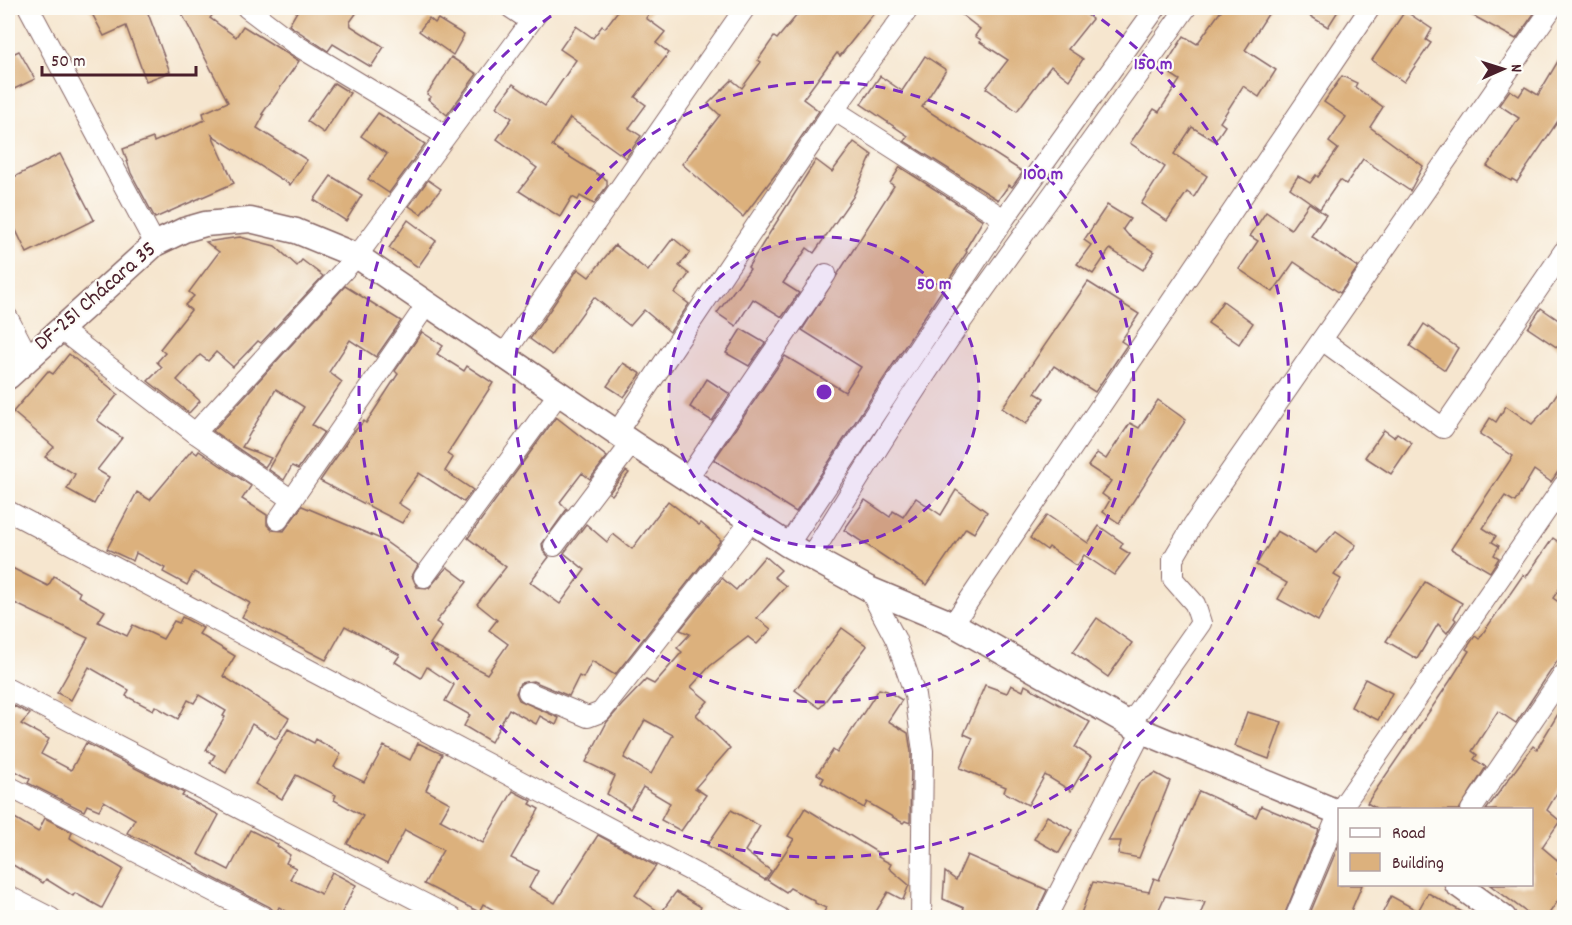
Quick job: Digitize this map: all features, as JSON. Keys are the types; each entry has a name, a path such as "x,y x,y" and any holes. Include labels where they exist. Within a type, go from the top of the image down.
{"street":[{"path":"29,8 155,244"},
{"path":"247,8 296,45 445,135"},
{"path":"195,433 357,256 535,14 511,8"},
{"path":"503,356 745,8"},
{"path":"554,546 834,110 909,8"},
{"path":"788,545 1004,219 1156,8"},
{"path":"811,556 862,472 965,316 1087,150 1186,8"},
{"path":"953,624 1370,8"},
{"path":"1046,918 1136,727 1201,623 1200,612 1196,604 1173,579 1173,559 1193,525 1552,8"},
{"path":"834,110 1004,219"},
{"name":"DF-251 Chácara 35","path":"8,377 28,356 155,244 184,230 205,224 250,220 270,223 332,244 357,256 751,521 788,545 869,590 953,624 1136,727 1338,811"},
{"path":"1322,340 1443,428 1564,251"},
{"path":"687,479 825,274"},
{"path":"278,520 427,304"},
{"path":"8,318 28,356"},
{"path":"60,329 195,433 292,500"},
{"path":"424,577 559,393"},
{"path":"1341,808 1564,485"},
{"path":"8,511 780,918"},
{"path":"528,693 588,717 601,712 751,521"},
{"path":"869,590 896,640 915,696 923,751 921,918"},
{"path":"1472,808 1564,674"},
{"path":"8,689 452,918"},
{"path":"8,786 265,918"},
{"path":"1295,918 1338,813"},
{"path":"1458,886 1499,915"},
{"path":"8,896 51,918"}],"building":[{"path":"89,8 146,8 170,72 146,81 126,26 104,36"},
{"path":"179,8 218,8 210,18 236,37 243,26 299,61 262,114 264,115 257,128 307,160 290,185 212,135 234,183 155,218 131,173 123,149 153,138 154,142 205,120 203,113 228,102"},
{"path":"299,8 360,8 350,22 351,26 384,47 371,67 333,44 328,51 289,25"},
{"path":"620,8 653,8 646,18 665,32 656,43 669,53 635,97 646,105 629,128 641,136 626,158 570,118 552,146 607,180 607,186 594,204 580,196 578,200 572,197 560,217 519,191 537,168 497,139 512,118 496,107 513,84 545,106 576,60 560,49 576,26 593,38 602,26 605,28"},
{"path":"803,8 878,8 840,56 837,53 803,99 819,111 743,217 682,164 720,115 708,104 732,80 742,88 761,62 758,60 774,37 777,39"},
{"path":"953,8 1093,8 1087,15 1092,19 1068,49 1083,59 1069,80 1051,66 1017,111 986,88 1008,60 980,42 981,40 975,36 980,29"},
{"path":"1223,8 1272,8 1245,50 1276,70 1259,97 1243,86 1220,122 1225,126 1215,141 1192,127 1174,154 1207,176 1194,197 1187,192 1167,221 1141,204 1165,167 1130,143 1154,109 1159,112 1180,80 1163,69 1184,36 1197,44"},
{"path":"1297,8 1340,8 1328,27"},
{"path":"1459,8 1538,8 1516,39"},
{"path":"1405,11 1432,29 1426,40 1431,43 1404,82 1372,60"},
{"path":"429,18 435,23 438,19 464,35 453,55 419,31"},
{"path":"19,51 35,79 8,92 8,56"},
{"path":"1564,51 1564,112 1517,182 1512,179 1511,181 1487,166 1519,118 1499,105 1510,90 1519,96 1525,87 1538,95"},
{"path":"925,56 946,70 922,107 1023,172 998,200 904,141 908,136 861,104 880,76 902,91"},
{"path":"451,57 477,74 447,115 428,99 431,97 427,94"},
{"path":"1342,76 1357,83 1355,87 1383,107 1370,127 1423,166 1410,191 1363,159 1346,184 1340,180 1320,209 1290,188 1298,176 1310,183 1316,175 1318,177 1338,149 1329,142 1346,117 1324,102"},
{"path":"334,83 350,93 324,133 307,121"},
{"path":"378,113 425,144 389,193 368,179 387,154 361,136"},
{"path":"854,142 872,155 853,197 814,253 807,248 783,283 799,293 782,317 753,299 736,326 717,313 750,269 748,267 816,160 832,172"},
{"path":"60,154 94,220 27,253 8,214 8,180"},
{"path":"900,167 983,220 965,250 967,252 796,512 714,460 785,356 845,392 861,367 802,330 894,186 890,183"},
{"path":"331,176 362,195 346,221 314,200"},
{"path":"428,180 441,189 421,214 409,206"},
{"path":"1309,203 1326,215 1311,236 1358,267 1340,293 1294,262 1273,292 1239,269 1258,241 1250,236 1266,212 1291,229"},
{"path":"1107,205 1130,219 1123,229 1128,235 1154,252 1143,270 1110,249 1093,274 1077,264 1091,245 1084,240"},
{"path":"408,220 436,241 418,267 389,248"},
{"path":"240,237 275,246 297,266 302,260 323,276 261,343 258,341 233,367 216,352 208,361 200,355 177,380 200,401 189,413 148,381 162,367 157,362 165,353 160,349 191,310 185,305 194,296 189,292 219,252 206,242"},
{"path":"673,238 690,252 679,266 689,274 675,293 689,304 670,332 644,310 630,326 594,297 552,355 530,339 578,269 589,277 615,245 648,271"},
{"path":"1088,282 1139,314 1121,341 1127,345 1095,392 1054,366 1035,393 1044,398 1026,424 1002,408"},
{"path":"345,286 401,321 376,357 350,340 329,372 342,382 312,425 324,432 298,469 292,466 284,480 268,469 304,407 276,389 242,447 271,458 265,467 213,431"},
{"path":"1223,301 1253,323 1239,344 1208,323"},
{"path":"1541,308 1564,324 1564,352 1528,328"},
{"path":"1424,324 1458,348 1445,370 1410,346"},
{"path":"741,329 765,343 749,366 726,353"},
{"path":"422,332 443,346 437,354 464,371 467,366 493,383 447,454 453,458 445,471 473,490 464,502 419,473 398,503 410,511 402,523 320,481 353,433 364,421 366,423 398,374 395,371"},
{"path":"69,354 118,394 97,420 122,438 97,470 109,477 94,504 67,489 75,474 45,457 54,447 13,412 48,371 53,374"},
{"path":"623,363 641,374 624,397 607,386"},
{"path":"707,379 730,394 712,421 690,407"},
{"path":"1564,382 1564,463 1551,482 1534,470 1515,502 1505,496 1483,528 1496,536 1492,542 1499,546 1494,555 1499,558 1490,572 1451,549 1513,456 1480,434 1490,418 1496,422 1506,406 1532,424 1549,406"},
{"path":"1158,400 1186,420 1119,523 1103,512 1110,500 1102,494 1111,481 1088,466 1097,453 1106,459 1130,423 1139,428"},
{"path":"556,417 607,457 590,479 582,473 560,502 567,509 542,544 543,551 549,557 530,582 560,604 585,570 564,553 586,524 607,542 613,534 632,549 668,501 699,525 701,523 721,540 615,675 592,661 583,678 579,676 569,696 533,681 520,683 516,693 519,700 559,718 556,725 540,716 536,724 509,709 491,742 464,726 470,715 445,701 454,685 427,667 421,678 395,662 400,655 345,626 326,660 242,617 250,603 194,572 187,585 163,572 165,568 136,553 133,561 107,549 137,492 150,500 192,450 197,454 199,451 251,486 242,499 267,515 267,525 272,530 284,531 302,506 383,540 418,565 412,576 417,587 429,588 447,567 467,582 436,622 442,626 430,644 487,674 508,644 489,630 497,620 477,604 506,567 468,538"},
{"path":"1384,430 1394,437 1397,433 1412,443 1391,474 1365,457"},
{"path":"626,471 629,473 612,495 609,493"},
{"path":"956,490 987,512 974,533 966,528 927,585 844,530 865,500 890,517 893,511 903,517 916,498 941,515"},
{"path":"1047,515 1088,543 1099,526 1123,543 1120,548 1130,554 1114,575 1084,555 1077,566 1049,547 1047,550 1030,538"},
{"path":"1277,531 1316,553 1336,531 1356,545 1334,575 1341,579 1318,621 1278,599 1287,583 1256,565"},
{"path":"1553,538 1564,546 1564,582 1553,598 1564,606 1564,651 1516,723 1498,711 1472,751 1477,755 1474,759 1486,767 1460,808 1376,808 1367,803 1450,681 1469,651 1466,649 1475,636 1479,639 1523,575 1526,577"},
{"path":"765,556 781,570 774,577 786,586 757,618 771,629 757,644 748,637 710,666 691,687 708,701 696,715 730,748 695,788 706,795 681,831 661,820 670,803 643,787 630,809 607,794 615,776 586,762 607,722 646,680 654,684 682,652 677,648 690,634 680,630 722,578 736,590","holes":["645,720 673,735 651,774 624,758"]},
{"path":"8,566 48,586 54,576 80,592 78,596 105,611 98,622 127,636 133,625 163,639 174,621 179,623 182,617 203,628 199,634 235,656 223,676 289,718 276,739 252,724 226,773 210,763 215,755 206,750 225,717 223,716 226,711 199,695 194,703 188,700 178,719 155,706 153,710 126,696 129,690 89,667 71,700 57,693 88,638 8,600"},
{"path":"1425,582 1462,603 1454,618 1456,620 1447,633 1438,624 1417,659 1386,641"},
{"path":"1097,618 1132,643 1108,677 1073,652"},
{"path":"842,628 867,646 820,708 795,690"},
{"path":"1365,679 1392,693 1378,720 1351,707"},
{"path":"985,685 1007,693 1011,685 1023,691 1025,685 1090,722 1075,747 1091,757 1071,791 1045,775 1028,805 1004,792 1006,787 960,768 973,738 964,734"},
{"path":"879,689 902,700 888,721 908,733 911,752 910,823 905,821 903,823 867,802 864,808 821,783 824,778 817,774 833,750 837,753"},
{"path":"1564,704 1564,781 1547,810 1560,821 1542,847 1563,865 1557,874 1564,879 1564,892 1546,918 1534,918 1491,886 1533,886 1533,808 1487,808 1533,746 1537,749"},
{"path":"14,706 30,714 21,724 49,739 41,754 71,770 86,743 184,793 182,796 219,815 198,854 229,870 250,830 278,844 277,846 290,855 286,863 296,868 290,879 321,894 332,872 356,885 339,918 298,918 279,907 276,913 270,907 202,872 193,864 127,833 135,819 104,801 99,810 87,805 84,811 28,783 30,779 8,767 8,716"},
{"path":"1247,712 1282,722 1269,759 1235,746"},
{"path":"288,729 314,743 316,739 341,754 334,767 364,782 384,746 410,760 418,743 442,754 426,790 450,803 440,820 483,843 513,791 532,801 530,804 539,809 511,858 538,871 529,888 555,903 598,835 656,866 635,895 661,913 676,892 701,907 694,918 508,918 483,904 479,912 424,884 443,850 405,830 387,864 347,844 363,816 334,800 336,795 296,775 282,799 255,784"},
{"path":"1155,773 1170,781 1139,858 1118,854 1121,841 1108,841 1139,783"},
{"path":"1199,791 1256,817 1261,806 1319,830 1283,918 1199,918 1205,902 1165,896 1155,918 1142,912 1140,918 1080,916 1093,882 1149,892 1154,878 1159,880"},
{"path":"805,808 880,854 878,857 891,864 889,868 909,885 903,900 888,892 872,918 821,918 826,908 790,888 786,892 767,880 794,839 788,836"},
{"path":"731,810 760,826 745,851 771,871 765,880 707,845"},
{"path":"8,814 38,832 45,818 72,832 70,838 123,869 102,908 75,893 73,896 46,879 43,883 8,862"},
{"path":"1047,816 1072,830 1059,853 1034,839"},
{"path":"1338,847 1338,886 1362,886 1348,918 1308,918"},
{"path":"967,855 1047,890 1034,918 960,918 964,908 943,899 945,872 956,880"},
{"path":"1428,893 1473,918 1380,918 1391,896 1418,911"}]}
